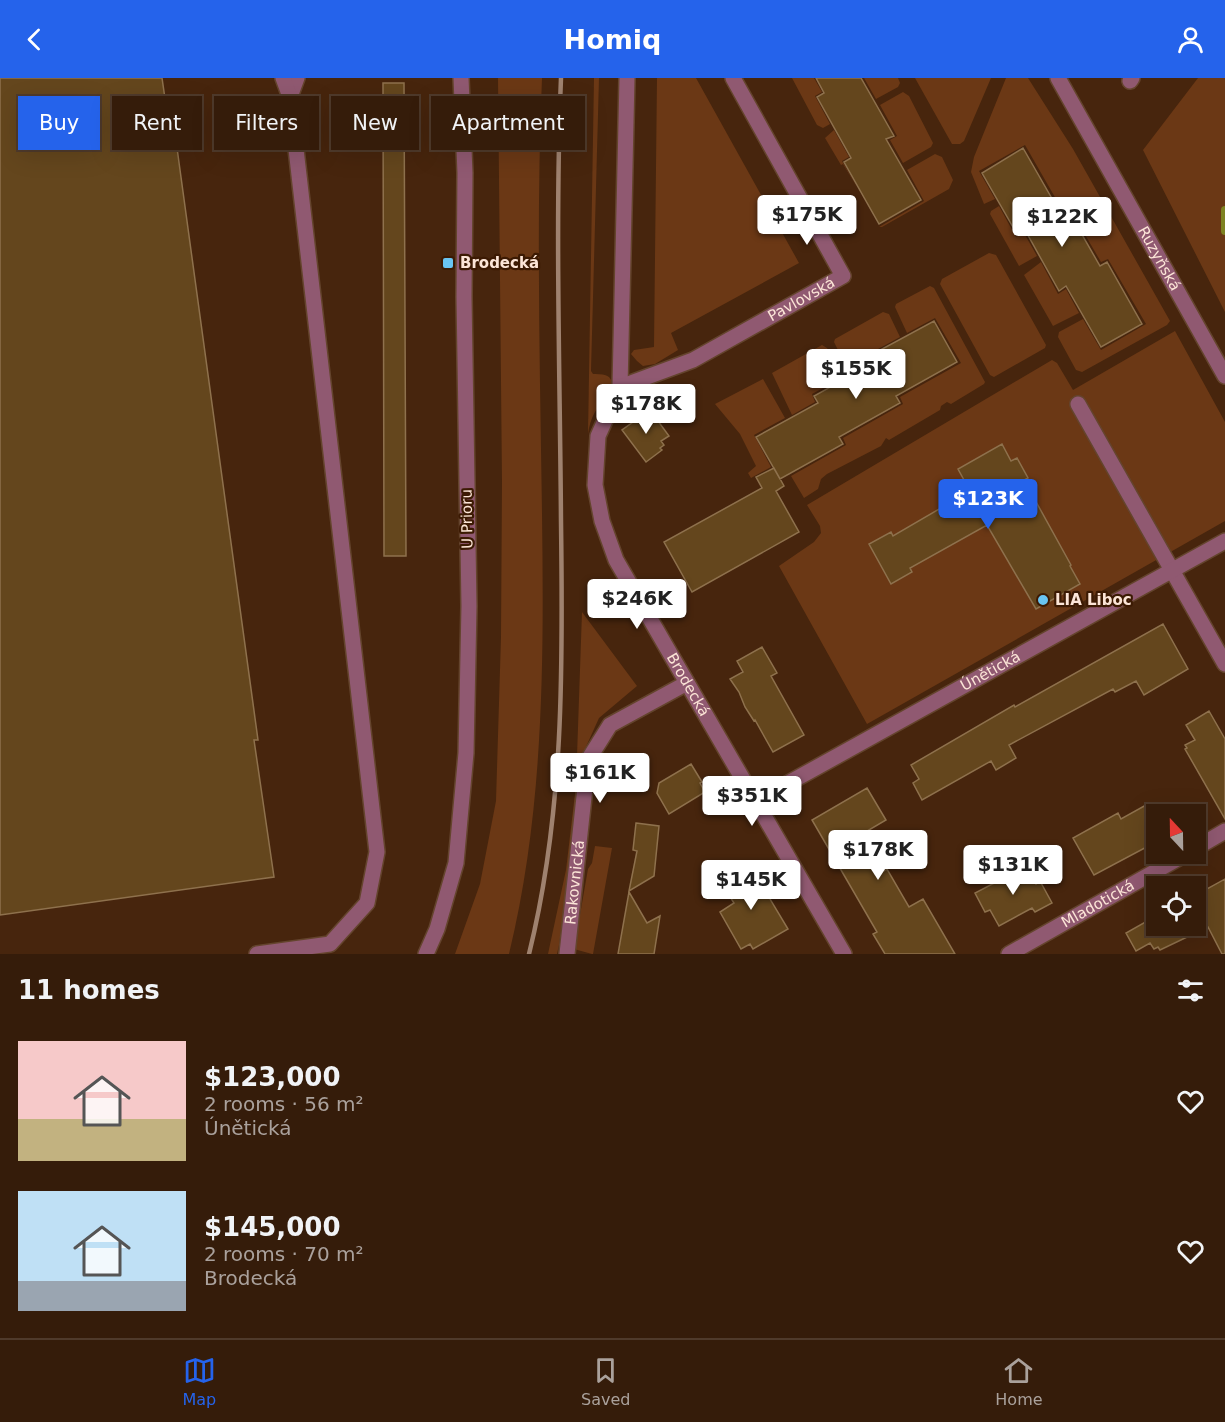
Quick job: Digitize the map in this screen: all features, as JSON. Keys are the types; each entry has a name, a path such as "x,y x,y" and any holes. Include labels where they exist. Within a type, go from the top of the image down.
{"street":[{"path":"283,78 289,96"},
{"path":"291,96 297,78"},
{"name":"U Prioru","path":"426,954 437,929 456,863 466,753 469,606 464,297 465,173 461,78"},
{"name":"Brodecká","path":"627,78 620,387 598,436 595,485 602,521 616,560 844,954"},
{"name":"Pavlovská","path":"620,387 693,360 843,276 733,78"},
{"name":"Ruzyňská","path":"1058,78 1225,376"},
{"path":"256,954 330,944 368,903 377,852 296,150"},
{"path":"1078,404 1225,664"},
{"name":"Únětická","path":"756,801 1225,540"},
{"name":"Rakovnická","path":"567,954 588,760 610,725 687,683"},
{"path":"1206,842 1225,831"},
{"name":"Mladotická","path":"1009,954 1168,864"}],"shaded area":[{"path":"498,78 542,78 541,96 498,96"},
{"path":"594,78 599,78 591,371 593,374 609,377 611,382 608,393 592,417 588,434"},
{"path":"657,78 696,78 799,263 671,333 678,350 655,364 643,366 631,354 634,350 654,347"},
{"path":"792,78 814,78 822,92 815,96 830,124 823,128 817,125"},
{"path":"864,78 898,78 900,83 898,87 876,99"},
{"path":"915,78 991,78 964,141 960,144 952,144"},
{"path":"1006,78 1028,78 1073,149 1170,321 1167,325 1082,372 1076,370 1058,337 1059,332 1083,319 1101,350 1146,324 1108,259 1101,262 1066,202 1060,206 1025,145 979,171 995,199 984,204 971,172 974,157"},
{"path":"1198,78 1225,78 1225,312 1143,150"},
{"path":"903,92 909,96 933,143 931,147 903,163 890,140 897,136 880,105"},
{"path":"834,130 849,157 842,161 858,189 825,138"},
{"path":"499,150 540,150 543,624 535,790 521,900 509,954 455,954 480,884 496,801 501,637"},
{"path":"935,154 942,157 953,180 949,189 879,227 924,201 907,170"},
{"path":"999,206 1016,237 1024,233 1037,256 1019,266 990,214"},
{"path":"989,253 996,255 1046,345 1045,348 994,377 990,375 940,284 942,279"},
{"path":"1041,262 1058,294 1066,289 1079,313 1053,326 1024,275"},
{"path":"930,286 934,288 985,382 984,384 951,404 947,402 941,406 940,410 889,440 886,438 881,446 827,474 821,479 818,489 804,498 791,476 846,445 843,438 903,404 900,397 961,363 935,318 907,333 895,307 896,304"},
{"path":"883,312 889,314 900,337 869,354 873,361 850,374 834,342 835,339"},
{"path":"1175,331 1225,422 1225,521 867,724 779,566 814,542 821,533 820,526 807,505 1052,360 1057,363 1073,390"},
{"path":"822,345 827,348 843,377 812,394 815,402 792,415 772,373"},
{"path":"763,379 785,418 754,435 771,467 751,478 748,473 756,466 740,434 715,404"},
{"path":"582,612 637,686 599,718 585,749 559,945 557,954 548,954 566,870 576,785"},
{"path":"595,846 612,848 592,954 574,949 588,869 592,863"}],"building":[{"path":"0,78 162,78 165,96 112,96 112,150 177,150 258,740 254,740 274,877 0,915"},
{"path":"816,78 861,78 894,136 886,139 921,200 879,224 844,162 851,158 817,97 824,93"},
{"path":"383,83 404,83 404,96 383,96"},
{"path":"1023,148 1058,209 1065,205 1100,266 1107,262 1142,324 1101,347 1066,286 1059,291 1025,230 1017,234 982,173"},
{"path":"383,150 404,150 406,556 384,556"},
{"path":"934,321 957,362 896,396 900,403 839,437 843,444 780,479 756,437 818,403 814,396 876,362 871,355"},
{"path":"650,410 669,436 661,441 664,445 660,448 662,450 646,462 622,430"},
{"path":"1002,444 1011,461 1017,458 1028,478 1024,480 1080,584 1036,609 987,525 910,568 912,572 891,584 869,544 891,532 893,536 970,491 958,469"},
{"path":"774,468 784,486 776,491 799,532 692,592 664,542 762,488 756,477"},
{"path":"1163,624 1188,669 1144,695 1136,681 1115,692 1113,689 1009,745 1016,758 996,770 991,761 922,800 913,783 919,779 911,765 1014,705 1015,707"},
{"path":"762,647 777,673 771,676 804,735 773,752 730,679 743,672 737,661"},
{"path":"1209,711 1225,739 1225,819 1185,749 1187,748 1185,745 1195,740 1186,725"},
{"path":"691,764 705,792 669,814 657,793 659,783"},
{"path":"867,788 886,820 862,834 884,871 887,869 909,907 923,899 955,954 885,954 873,934 877,932 812,820"},
{"path":"1146,805 1146,847 1094,875 1073,838 1118,813 1121,819"},
{"path":"636,823 659,826 654,876 629,891 637,851 633,850"},
{"path":"749,864 788,929 753,949 750,944 741,949 720,912 734,903 725,889 730,886 725,878"},
{"path":"1027,866 1036,884 1040,881 1052,903 1035,912 1032,908 999,926 990,910 985,912 975,893"},
{"path":"1225,879 1225,954 1222,954 1208,927 1206,928 1206,889"},
{"path":"629,892 647,923 660,916 654,954 618,954"},
{"path":"1146,922 1146,936 1189,936 1160,950 1158,947 1154,949 1150,943 1136,951 1126,933"}],"waterway":[{"path":"1225,210 1225,231"}],"railway":[{"path":"529,954 541,901 549,847 555,793 561,685 558,244 561,78"}],"place":[{"name":"Brodecká","path":"448,263"},
{"name":"LIA Liboc","path":"1043,600"}]}
